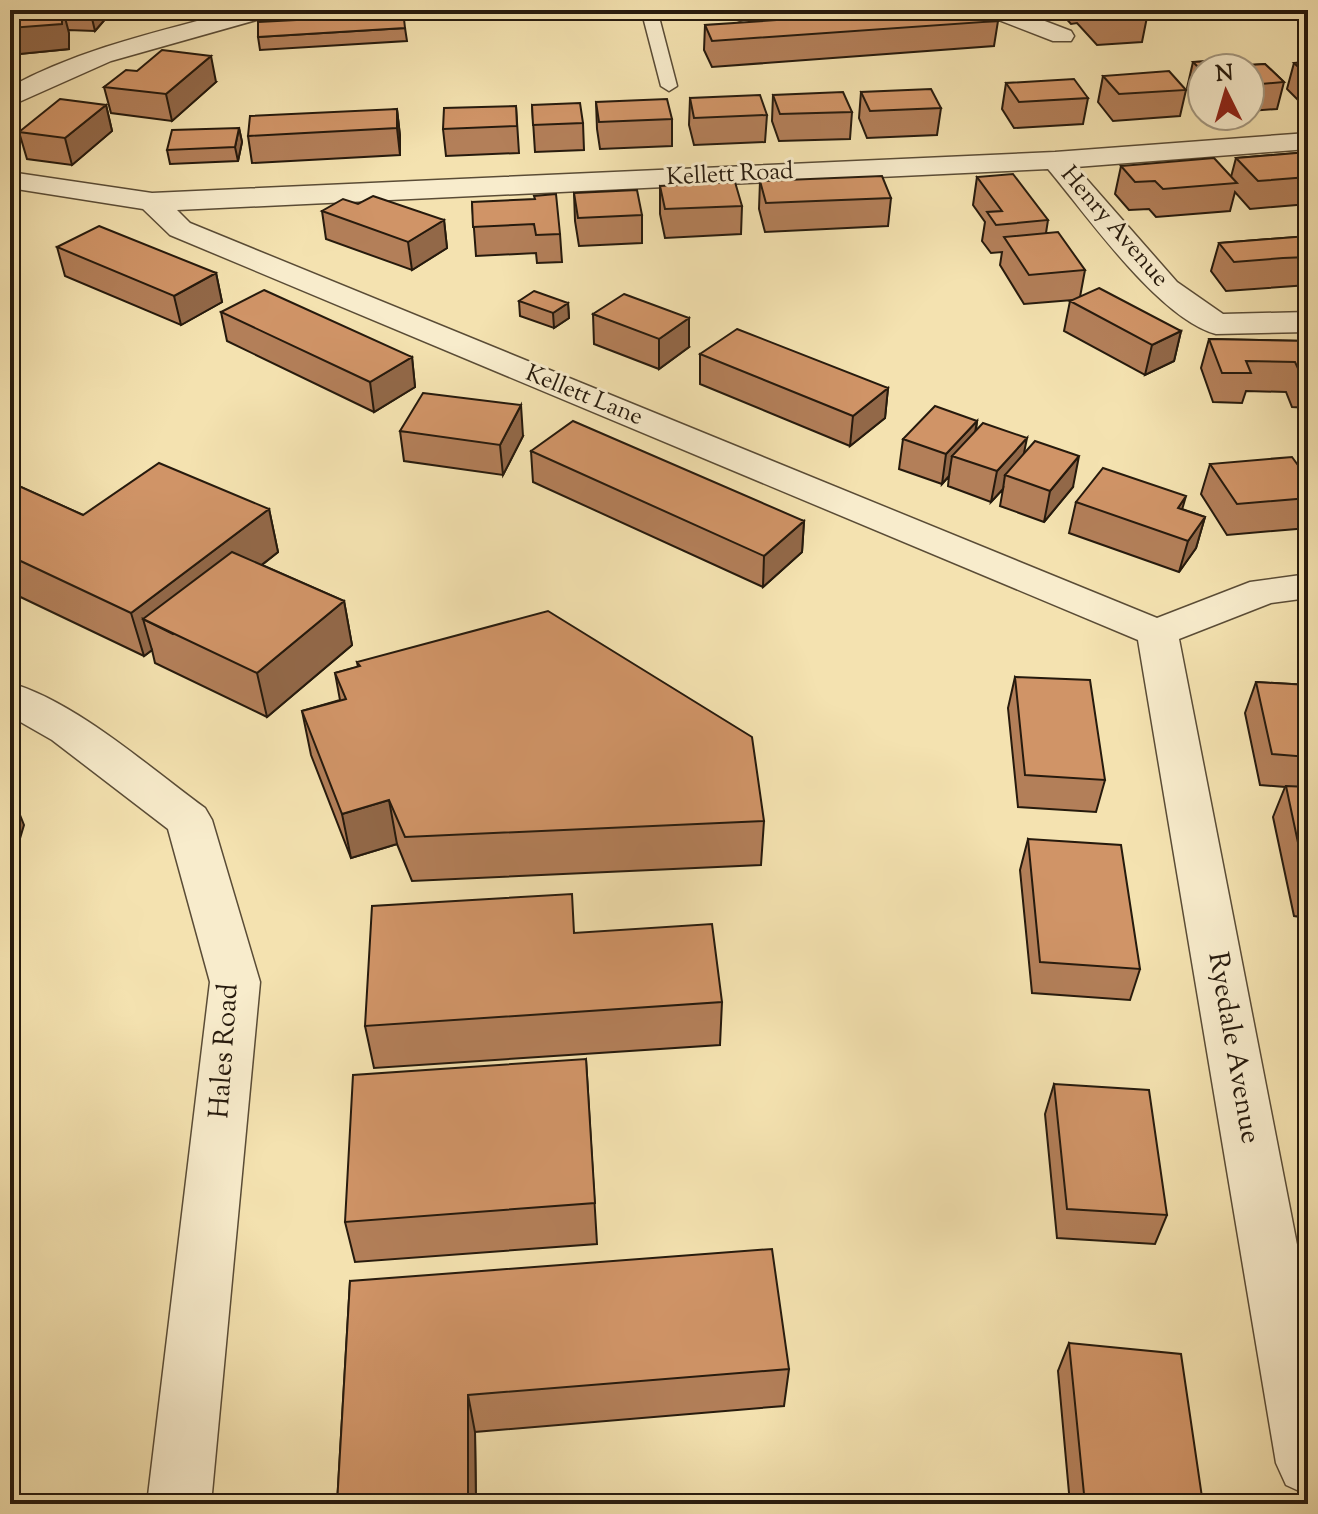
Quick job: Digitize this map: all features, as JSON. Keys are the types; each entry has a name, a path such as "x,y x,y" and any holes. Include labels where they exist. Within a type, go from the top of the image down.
{"street":[{"path":"10,98 105,54 178,31 266,10"},
{"path":"737,10 758,19 860,17"},
{"path":"971,11 987,10"},
{"path":"994,10 1062,36"},
{"name":"Kellett Road","path":"152,202 1055,160 1308,141"},
{"name":"Henry Avenue","path":"1055,160 1166,289 1216,324 1308,322"},
{"path":"10,180 152,202"},
{"name":"Kellett Lane","path":"152,202 180,229 1157,633"},
{"path":"1157,633 1264,591 1308,586"},
{"name":"Ryedale Avenue","path":"1157,633 1308,1463"},
{"name":"Hales Road","path":"10,697 67,729 189,820 235,982 179,1504"}],"lane":[{"path":"669,86 650,13 729,10"}],"building":[{"path":"62,10 62,24 10,28 10,13"},
{"path":"373,10 403,10 405,28 258,37 258,22 373,16"},
{"path":"924,10 989,10 998,21 712,41 705,25"},
{"path":"1092,10 1140,10 1147,17 1102,20"},
{"path":"162,50 211,56 166,94 104,87 126,70 137,71"},
{"path":"1308,62 1308,76 1294,63"},
{"path":"1266,65 1284,82 1266,84"},
{"path":"1169,71 1186,90 1119,94 1103,76"},
{"path":"1074,79 1088,98 1019,102 1006,83"},
{"path":"931,89 941,108 870,111 861,92"},
{"path":"843,92 852,112 780,114 773,95"},
{"path":"760,95 767,115 694,118 690,98"},
{"path":"60,99 106,105 65,138 19,132"},
{"path":"667,99 672,119 599,122 596,102"},
{"path":"580,103 583,123 533,125 532,105"},
{"path":"516,106 517,126 443,129 444,108"},
{"path":"397,109 397,128 248,136 250,116"},
{"path":"239,128 235,147 167,150 172,130"},
{"path":"1308,152 1308,177 1258,181 1236,158"},
{"path":"1214,158 1237,183 1163,189 1155,181 1135,182 1121,166"},
{"path":"1013,174 1048,220 996,225 987,212 1002,211 977,177"},
{"path":"882,176 891,198 766,203 760,181"},
{"path":"735,182 742,206 665,209 660,186"},
{"path":"637,190 642,215 578,218 574,193"},
{"path":"556,194 560,234 536,235 534,224 473,227 472,202 535,199 534,196"},
{"path":"373,196 444,220 408,242 322,211 343,199 358,204"},
{"path":"99,226 216,273 174,296 57,247"},
{"path":"1058,232 1085,270 1029,275 1004,237"},
{"path":"1308,236 1308,257 1234,262 1219,243"},
{"path":"1099,288 1181,331 1152,345 1070,301"},
{"path":"264,290 412,357 370,382 221,312"},
{"path":"534,291 568,303 553,313 519,301"},
{"path":"624,294 689,318 659,339 593,314"},
{"path":"737,329 888,388 853,416 700,354"},
{"path":"1209,339 1308,341 1308,377 1302,377 1295,362 1246,361 1251,373 1222,373"},
{"path":"423,393 521,405 500,445 400,431"},
{"path":"935,406 977,421 946,454 903,439"},
{"path":"573,421 804,521 764,556 531,451"},
{"path":"983,423 1027,438 997,471 952,456"},
{"path":"1035,441 1079,456 1050,491 1005,475"},
{"path":"1292,457 1308,479 1308,498 1237,504 1210,464"},
{"path":"159,463 269,509 131,613 10,556 10,482 83,515"},
{"path":"1103,468 1186,496 1178,508 1205,517 1188,541 1076,502"},
{"path":"232,552 344,601 257,673 143,619"},
{"path":"548,611 752,737 764,821 405,837 389,800 342,814 302,711 346,699 335,673 360,666 357,662"},
{"path":"1015,677 1090,680 1105,780 1025,775"},
{"path":"1256,682 1308,685 1308,757 1272,754"},
{"path":"1286,786 1308,787 1308,885 1307,885"},
{"path":"1028,839 1121,845 1140,969 1040,962"},
{"path":"572,894 574,933 712,924 722,1002 365,1026 372,906"},
{"path":"586,1059 595,1203 345,1222 353,1075"},
{"path":"1054,1084 1149,1090 1167,1215 1067,1209"},
{"path":"772,1249 789,1369 468,1395 468,1504 337,1504 350,1281"},
{"path":"1069,1343 1181,1354 1203,1504 1085,1504"}]}
